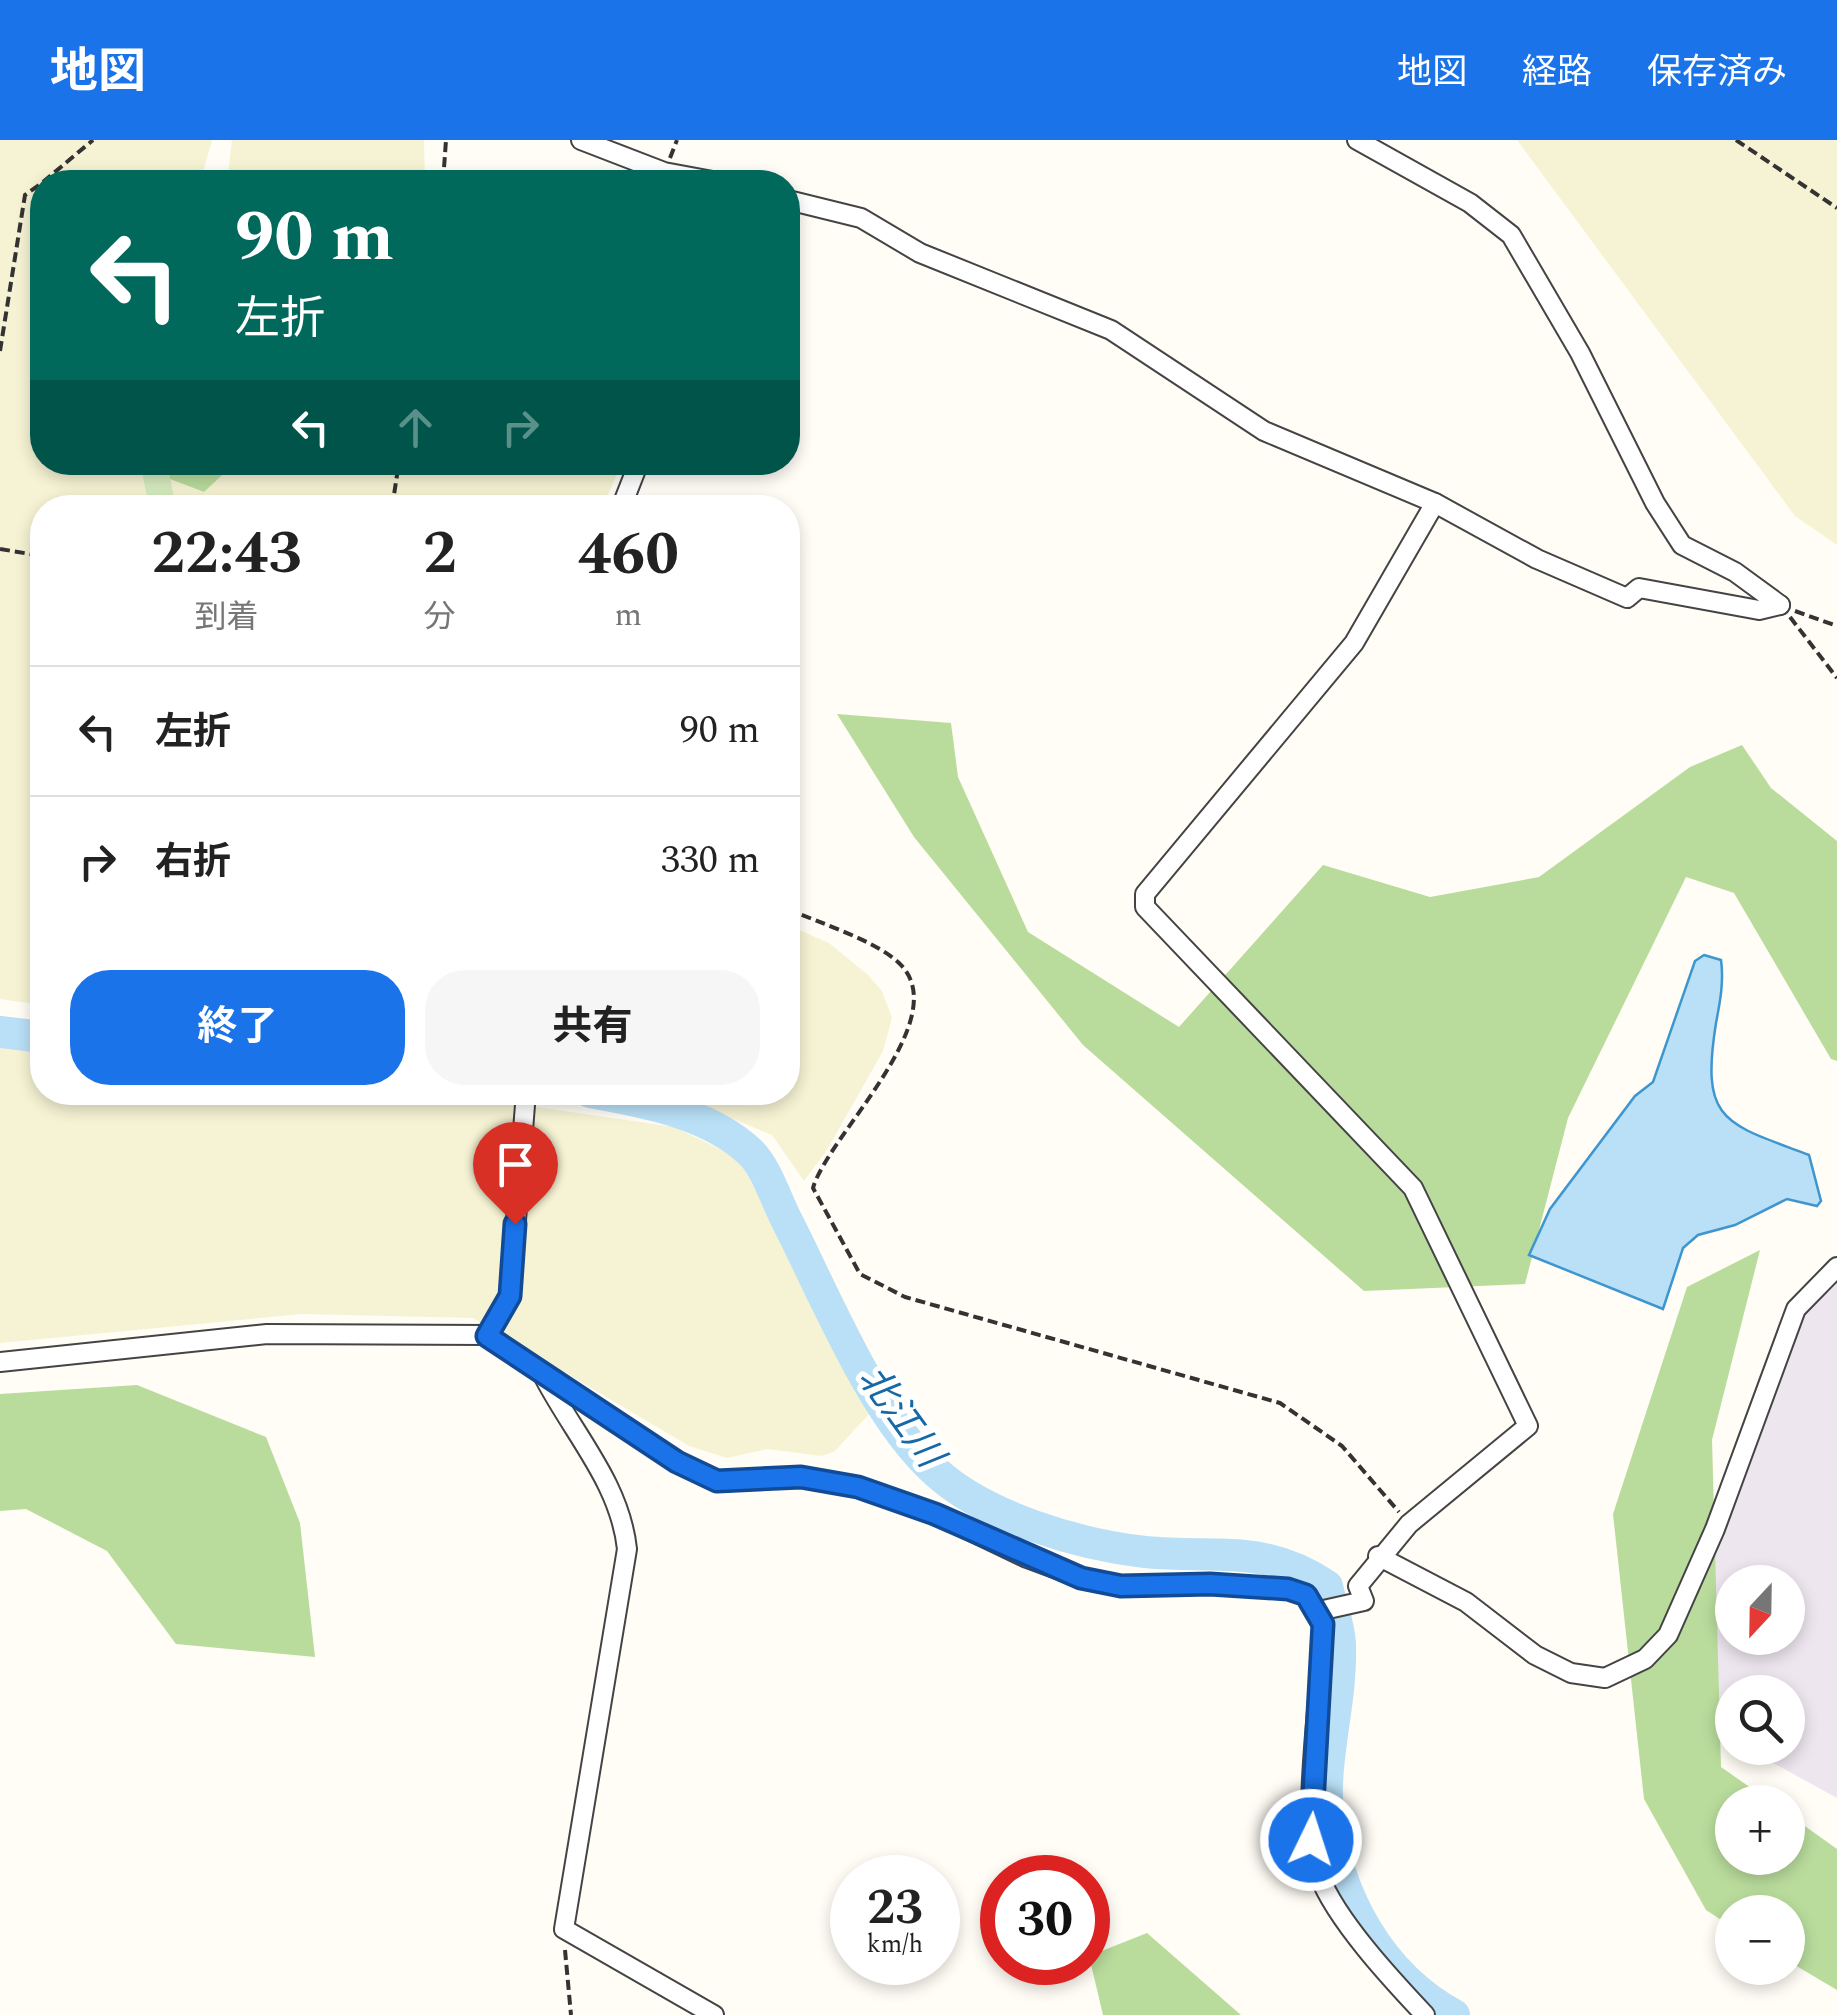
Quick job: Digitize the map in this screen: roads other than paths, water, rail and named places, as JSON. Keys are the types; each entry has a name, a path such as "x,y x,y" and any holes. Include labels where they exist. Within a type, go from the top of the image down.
{"street":[{"path":"582,140 646,170"},
{"path":"800,203 861,218 920,253 1110,330 1264,432 1434,503 1536,559 1627,598 1638,588 1759,610 1780,606 1736,572 1682,545 1655,503 1580,353 1511,235 1483,211 1357,140"},
{"path":"1319,1612 1364,1602 1358,1586 1378,1556 1409,1524 1528,1426 1412,1188 1378,1147 1208,979 1146,907 1145,894 1354,643 1434,503"},
{"path":"487,1336 510,1296 525,1105"},
{"path":"1378,1556 1466,1602 1535,1655 1571,1673 1605,1678 1644,1659 1668,1635 1714,1529 1796,1309 1837,1267"},
{"path":"0,1362 267,1334 487,1336 677,1462 717,1481 801,1477 858,1487 935,1514 1081,1578 1121,1586 1210,1584 1288,1589 1306,1595 1319,1612 1323,1650 1311,1840 1319,1876 1344,1915 1425,2015"},
{"path":"542,1374 613,1490 623,1517 627,1549 564,1929 714,2015"}],"water":[{"path":"1704,955 1721,960 1722,968 1712,1056 1716,1100 1738,1126 1809,1155 1821,1201 1817,1206 1787,1199 1735,1225 1698,1235 1683,1248 1663,1309 1529,1255 1550,1209 1635,1096 1653,1082 1695,961"}],"waterway":[{"name":"北江川","path":"0,1032 30,1036"},
{"name":"北江川","path":"654,1105 716,1128 756,1159 834,1318 891,1420 913,1448 956,1488 1034,1526 1092,1543 1145,1552 1260,1558 1304,1572 1327,1586 1340,1646 1327,1794 1341,1875 1367,1931 1384,1956 1428,1998 1454,2015"}]}
